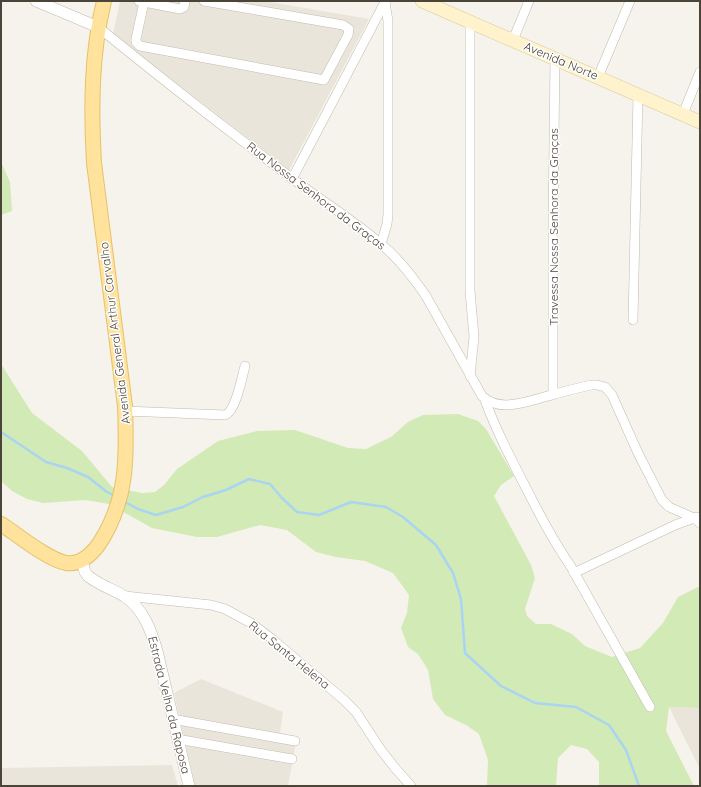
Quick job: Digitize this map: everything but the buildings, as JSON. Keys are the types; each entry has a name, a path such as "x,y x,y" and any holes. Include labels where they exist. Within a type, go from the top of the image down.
{"main road":[{"name":"Avenida General Arthur Carvalho","path":"82,561 96,549 103,538 110,525 120,499 124,482 127,443 125,411 94,164 91,106 98,27 104,1"},
{"name":"Avenida Norte","path":"426,2 700,122"},
{"path":"1,524 59,561 68,563 82,561"}],"street":[{"path":"36,1 98,27"},
{"path":"185,1 184,7 180,9 142,2 136,42 140,46 324,80 348,35 349,29 347,26 343,25 204,1"},
{"path":"513,40 529,1"},
{"path":"598,77 630,1"},
{"path":"292,179 386,2"},
{"path":"381,244 387,224 388,214 388,21 386,2"},
{"path":"470,22 470,291 474,337 470,376"},
{"name":"Rua Nossa Senhora da Graças","path":"98,27 292,179 381,244 404,267 423,291 485,400 494,424 535,507 650,707"},
{"name":"Travessa Nossa Senhora da Graças","path":"553,394 555,59"},
{"path":"683,114 700,72"},
{"path":"633,320 638,95"},
{"path":"125,411 203,415 228,414 234,405 245,366"},
{"path":"485,400 506,405 518,404 591,385 605,387 612,395 638,453 662,500 669,507 698,519"},
{"path":"574,573 659,532 698,519"},
{"name":"Estrada Velha da Raposa","path":"82,561 85,572 88,576 125,596 139,610 150,630 157,651 189,786"},
{"name":"Rua Santa Helena","path":"125,596 212,605 225,609 251,623 344,700 356,712 395,768 411,786"},
{"path":"172,718 295,740"},
{"path":"177,739 292,759"}],"shaded area":[{"path":"120,1 264,1 369,19 289,170 113,34"},
{"path":"201,679 283,712 280,733 297,737 288,786 195,786 174,693"},
{"path":"669,707 700,708 700,769"},
{"path":"172,765 178,786 1,786 1,768"}],"green space":[{"path":"1,162 10,182 12,211 1,215"},
{"path":"1,364 32,413 82,451 112,487 142,493 155,492 164,485 177,469 218,441 257,431 295,430 348,448 366,449 391,437 408,422 423,415 458,414 478,421 486,429 514,476 501,485 494,496 531,565 535,578 525,609 527,616 536,624 551,624 572,634 585,646 612,657 640,648 663,623 678,597 700,586 700,708 669,707 666,731 694,786 599,786 599,762 587,749 571,745 558,758 556,786 487,786 488,760 479,734 466,725 445,715 433,699 428,670 418,654 408,647 401,628 407,613 409,595 393,573 365,561 336,557 316,552 287,530 260,525 217,537 197,537 152,528 109,504 86,500 43,503 27,499 12,491 1,481"}],"waterway":[{"path":"1,432 46,462 67,468 88,477 107,492 115,496"},
{"path":"123,501 138,509 156,515 183,507 203,497 226,490 249,479 270,484 297,512 319,515 351,502 386,507 403,517 436,545 453,573 461,599 465,653 501,686 535,703 576,707 609,725 626,750 639,786"}]}
